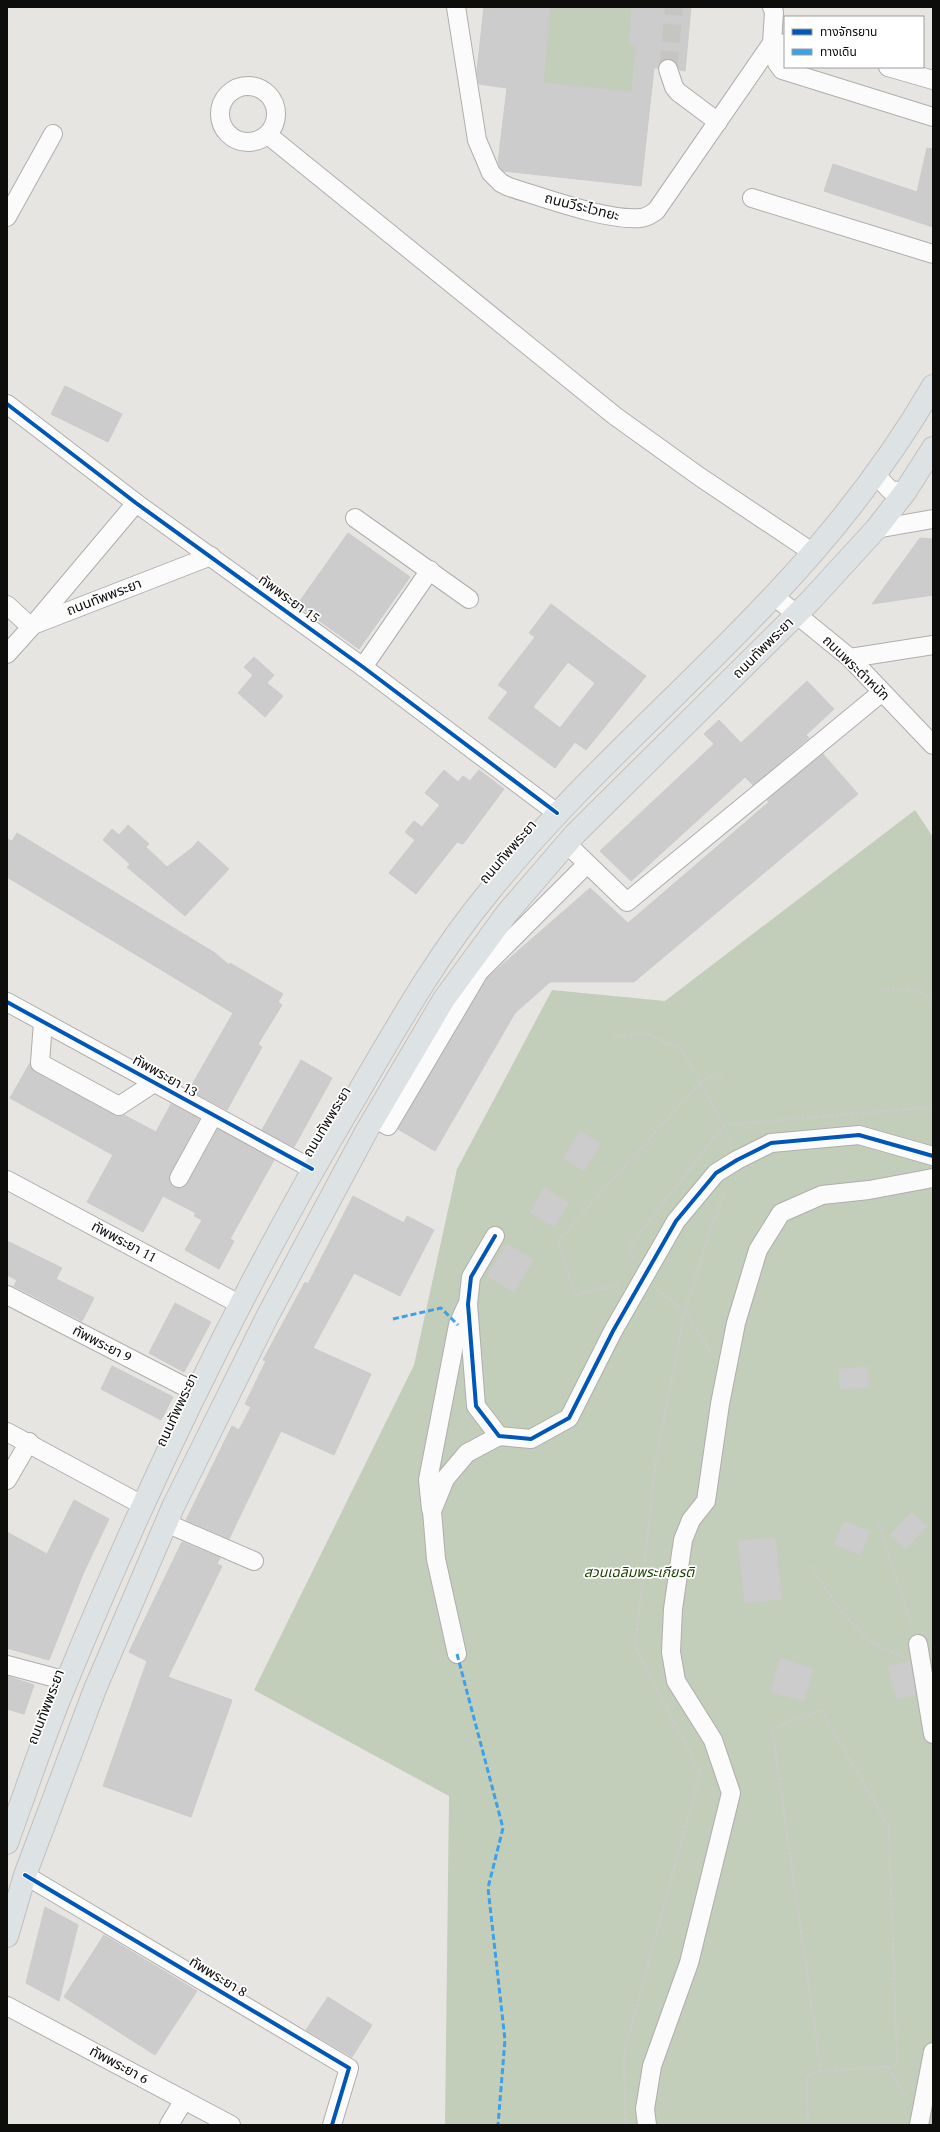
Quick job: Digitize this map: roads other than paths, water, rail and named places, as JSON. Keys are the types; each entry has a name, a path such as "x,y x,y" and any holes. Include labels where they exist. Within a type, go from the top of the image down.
{"main road":[{"name":"ถนนทัพพระยา","path":"7,1843 66,1681 196,1393 312,1169 422,984 487,894 557,813 774,596 812,552 876,475 933,386"},
{"name":"ถนนทัพพระยา","path":"7,1936 25,1875 95,1689 166,1523 267,1317 374,1118 444,998 507,913 567,844 798,615 876,529 905,492 933,448"}],"street":[{"name":"ถนนวีระไวทยะ","path":"456,7 477,140 490,173 501,183 509,187 602,214 625,218 648,217 656,211 718,122 779,44"},
{"path":"775,9 779,44 777,63 782,70 933,117"},
{"path":"891,68 933,80"},
{"path":"668,69 674,87 678,92 718,122"},
{"path":"7,217 52,134"},
{"path":"268,135 615,416 706,482 812,552"},
{"path":"752,198 933,254"},
{"name":"ทัพพระยา 15","path":"7,404 136,502 364,668 557,813"},
{"path":"876,475 890,490 905,492"},
{"path":"7,605 32,626 136,502"},
{"path":"355,518 469,599"},
{"path":"876,529 933,520"},
{"name":"ถนนทัพพระยา","path":"11,642 32,626 211,556"},
{"path":"364,668 430,570"},
{"name":"ถนนพระตำหนัก","path":"774,596 850,658 933,745"},
{"path":"850,658 933,645"},
{"path":"567,844 627,902 882,692"},
{"path":"374,1118 388,1126 479,972 587,864"},
{"name":"ทัพพระยา 13","path":"7,1002 312,1169"},
{"path":"44,1022 40,1063 119,1106 154,1083"},
{"path":"180,1178 213,1116"},
{"path":"432,1511 445,1480 467,1453 499,1436 531,1439 569,1418 613,1331 676,1221 716,1173 771,1143 859,1134 933,1156"},
{"path":"647,2125 645,2109 652,2066 689,1962 731,1793 713,1740 676,1681 671,1652 673,1609 683,1540 691,1520 706,1501 720,1404 736,1323 758,1250 781,1213 822,1195 869,1190 933,1178"},
{"name":"ทัพพระยา 11","path":"7,1180 241,1305"},
{"path":"495,1236 471,1277 468,1304 476,1406 499,1436"},
{"name":"ทัพพระยา 9","path":"7,1295 196,1393"},
{"path":"457,1654 436,1559 428,1480 458,1325 468,1304"},
{"path":"7,1432 29,1442 144,1506"},
{"path":"7,1480 29,1442"},
{"path":"166,1523 254,1561"},
{"path":"919,1651 933,1734"},
{"path":"7,1665 66,1681"},
{"name":"ทัพพระยา 8","path":"25,1875 349,2068 332,2125"},
{"name":"ทัพพระยา 6","path":"7,2006 231,2125"},
{"path":"919,2122 933,2052"},
{"path":"169,2125 184,2100"}],"tunnel":[{"path":"668,69 674,7"}],"park label":[{"name":"สวนเฉลิมพระเกียรติ","path":"639,1572"}]}
